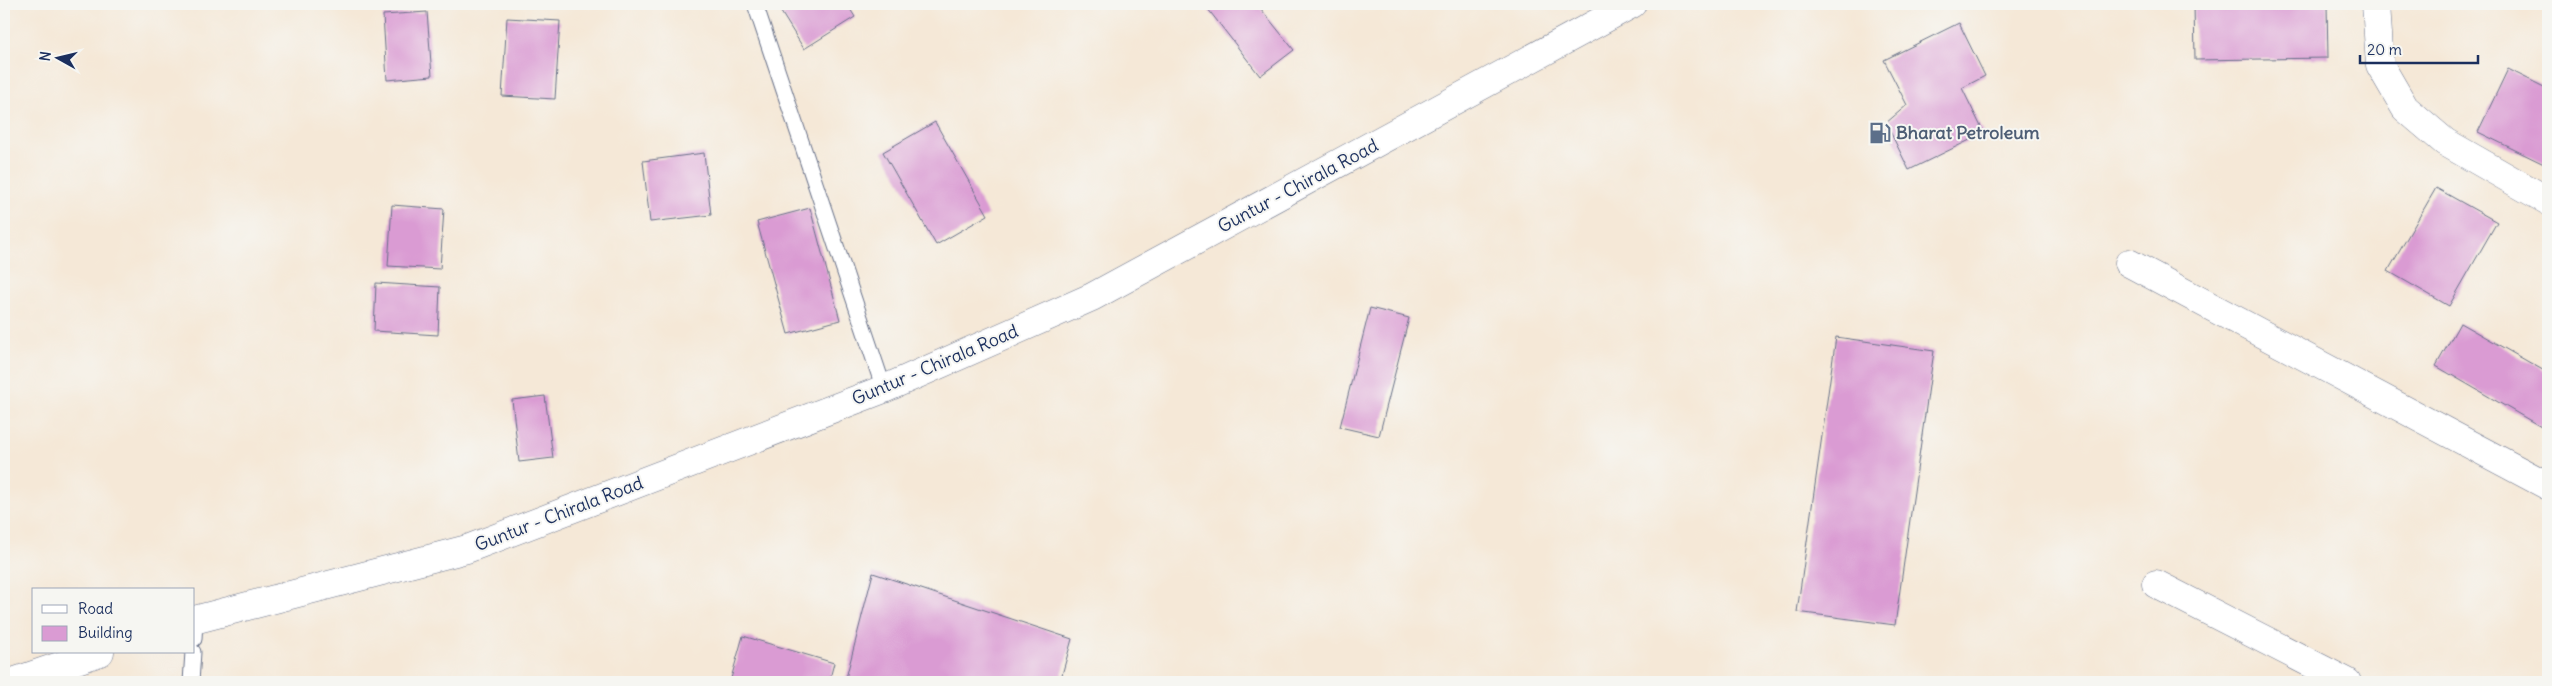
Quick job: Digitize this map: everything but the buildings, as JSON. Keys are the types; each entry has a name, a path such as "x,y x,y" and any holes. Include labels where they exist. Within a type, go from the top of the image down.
{"main road":[{"name":"Guntur - Chirala Road","path":"195,626 467,549 884,389 1092,297 1632,4"},
{"path":"2376,4 2380,65 2405,108 2445,142 2548,201"},
{"path":"2129,263 2548,486"},
{"path":"2156,584 2347,682"},
{"path":"13,682 94,654"}],"lane":[{"path":"756,4 884,389"},
{"path":"190,682 193,654"}],"place":[{"name":"Bharat Petroleum","path":"1880,133"}]}
